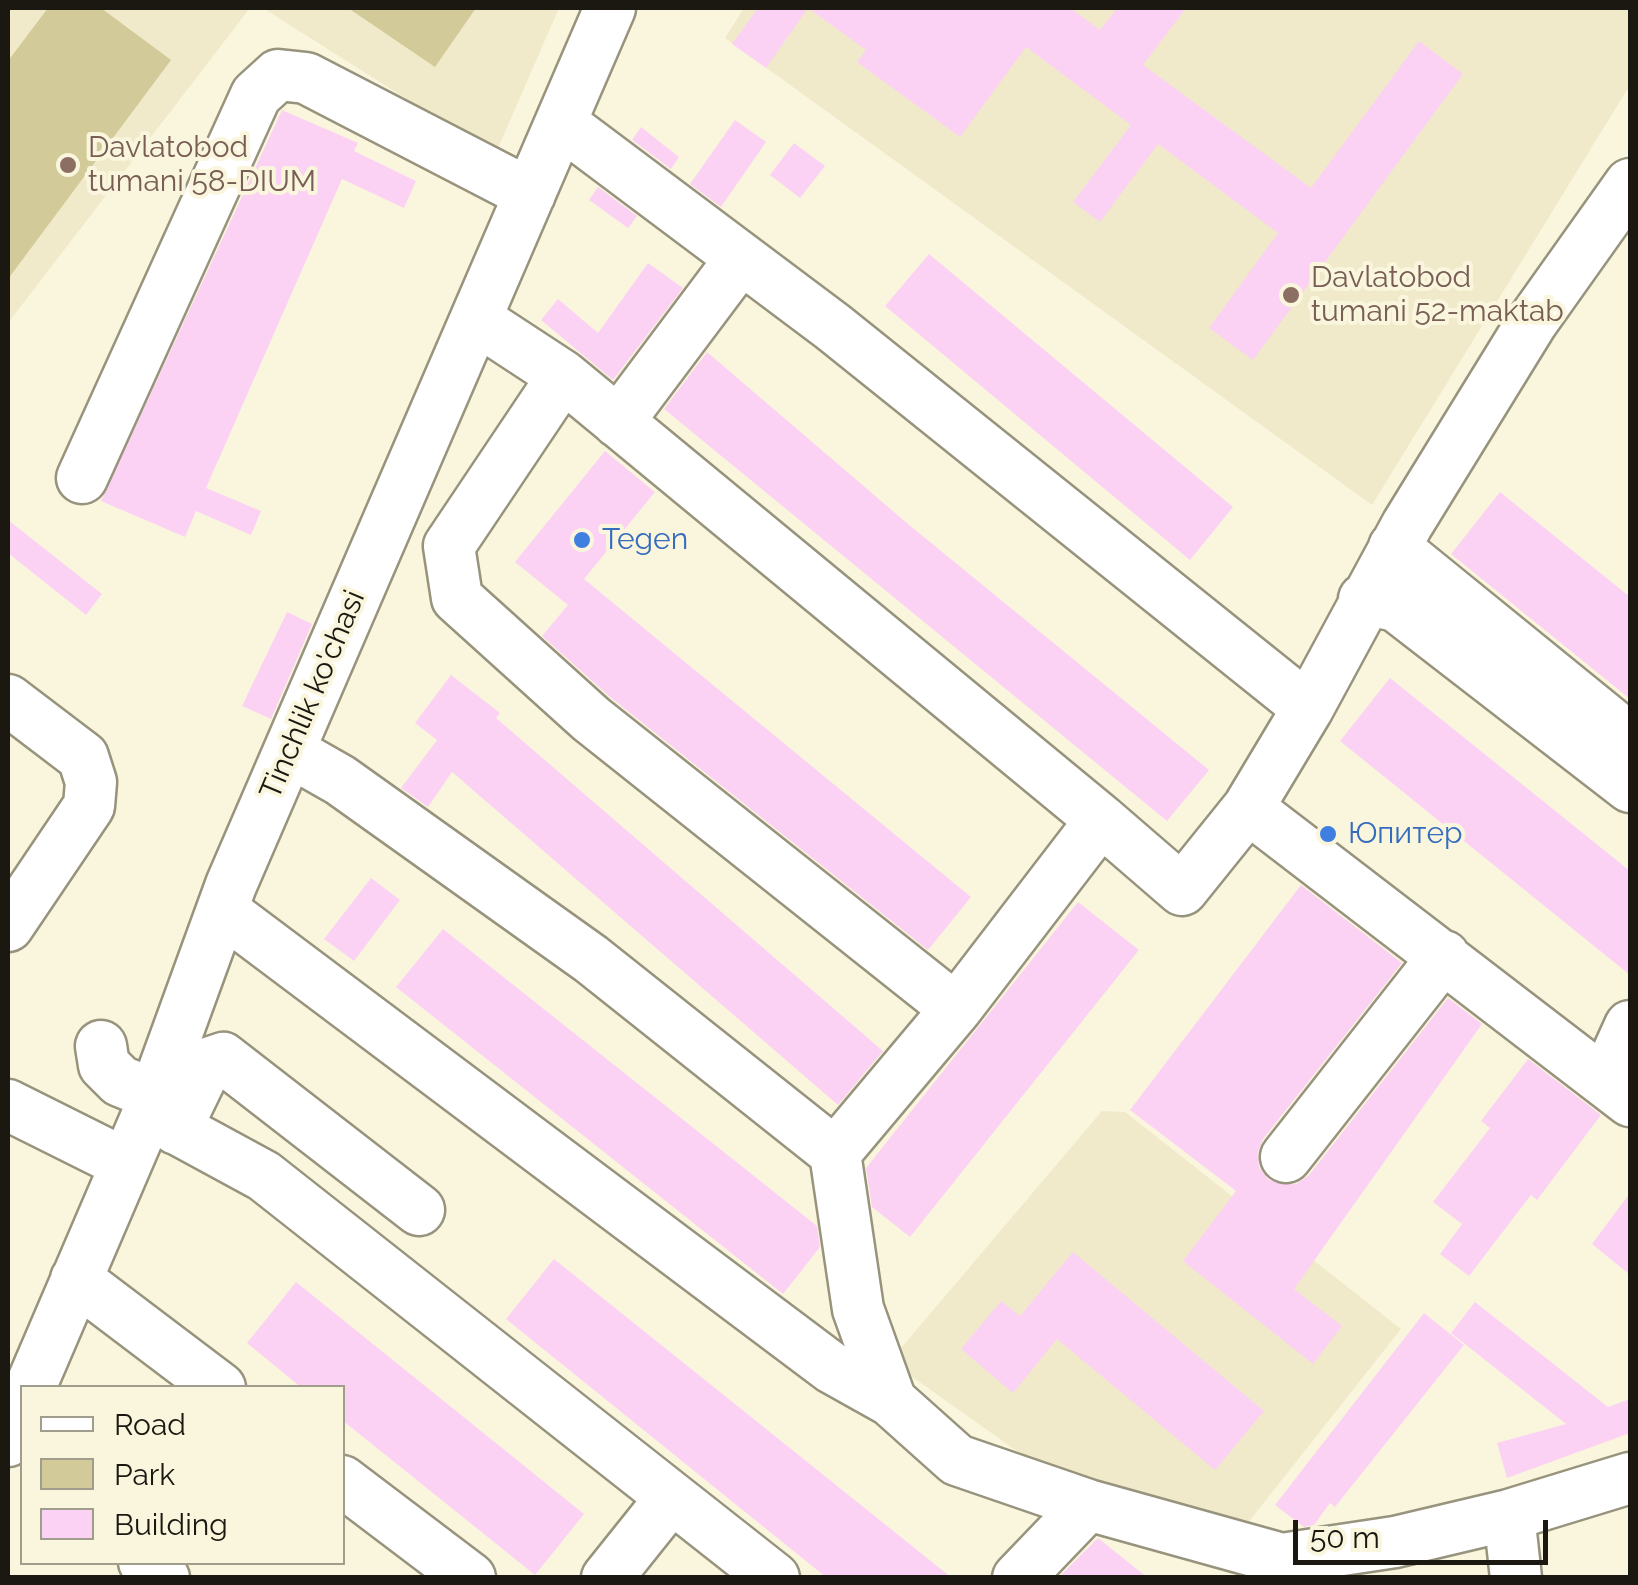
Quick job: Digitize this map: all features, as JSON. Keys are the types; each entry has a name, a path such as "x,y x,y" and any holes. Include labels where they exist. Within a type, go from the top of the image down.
{"street":[{"name":"Tinchlik ko'chasi","path":"31,1385 126,1164 160,1112 222,910 610,8"},
{"path":"82,478 256,95 278,74 306,78 530,194"},
{"path":"560,122 954,422 1308,708"},
{"path":"476,319 562,376 1182,890 1248,808 1308,708 1394,547 1532,322 1630,184"},
{"path":"618,422 741,258"},
{"path":"562,376 449,546 457,598 591,719 956,1009"},
{"path":"1394,547 1630,739"},
{"path":"1364,599 1396,606 1630,787"},
{"path":"8,700 82,757 91,782 89,806 8,926"},
{"path":"289,751 340,780 592,959 835,1153 858,1309 891,1401"},
{"path":"1248,808 1618,1091 1630,1026"},
{"path":"835,1153 956,1009 1101,820"},
{"path":"222,910 832,1368 891,1401 958,1460 1275,1568 1509,1516 1630,1478"},
{"path":"1286,1157 1444,956"},
{"path":"101,1046 104,1065 120,1081 160,1112 264,1176 774,1578"},
{"path":"160,1112 208,1063 223,1058 420,1210"},
{"path":"8,1105 126,1164"},
{"path":"76,1279 216,1385"},
{"path":"8,1440 20,1410"},
{"path":"345,1483 470,1578"},
{"path":"606,1578 671,1498"},
{"path":"1018,1578 1088,1505"},
{"path":"1507,1575 1509,1516"}],"shaded area":[{"name":"Davlatobod tumani 58-DIUM","path":"8,8 250,8 8,323"},
{"name":"Davlatobod tumani 58-DIUM","path":"263,8 559,8 495,155"},
{"name":"Davlatobod tumani 52-maktab","path":"744,8 1630,8 1630,85 1372,505 725,38"},
{"path":"1102,1111 1125,1112 1401,1329 1247,1524 1028,1459 890,1361"}],"green space":[{"name":"Davlatobod tumani 58-DIUM","path":"48,8 101,8 171,60 8,279 8,61"},
{"path":"348,8 476,8 435,67"}],"building":[{"path":"758,8 808,8 766,68 732,44"},
{"path":"808,8 1070,8 1100,30 1117,8 1186,8 1143,65 1311,188 1419,41 1463,74 1253,360 1209,328 1278,233 1158,144 1100,222 1073,202 1131,125 1026,47 960,137 857,62 866,50"},
{"path":"282,110 358,143 354,151 416,181 404,208 342,179 206,488 261,511 251,535 196,511 185,537 101,501"},
{"path":"735,120 766,142 721,207 690,184"},
{"path":"641,127 679,157 671,169 632,140"},
{"path":"794,143 825,166 800,198 770,175"},
{"path":"598,187 637,216 628,228 589,200"},
{"path":"929,254 1233,507 1190,560 885,306"},
{"path":"648,263 683,288 613,380 541,320 558,299 598,333"},
{"path":"707,352 908,524 1209,770 1167,821 664,409"},
{"path":"605,451 655,492 584,579 971,897 928,950 610,697 542,636 568,605 515,562"},
{"path":"1500,492 1630,597 1630,699 1451,554"},
{"path":"8,520 102,594 86,615 8,553"},
{"path":"287,612 312,624 271,719 242,706"},
{"path":"451,675 500,713 496,718 883,1051 838,1105 452,772 428,807 401,788 437,740 415,723"},
{"path":"1390,678 1630,871 1630,975 1340,741"},
{"path":"371,878 400,900 354,961 324,939"},
{"path":"1301,885 1402,963 1263,1139 1258,1152 1259,1167 1269,1180 1296,1184 1309,1175 1448,998 1482,1024 1294,1289 1342,1326 1313,1364 1183,1261 1236,1191 1130,1110"},
{"path":"1078,902 1139,950 910,1237 872,1207 866,1168"},
{"path":"443,929 817,1226 820,1247 783,1294 396,987"},
{"path":"1528,1059 1601,1115 1537,1200 1531,1195 1469,1276 1440,1254 1462,1224 1433,1202 1490,1128 1481,1121"},
{"path":"1630,1193 1630,1275 1592,1244"},
{"path":"1073,1252 1264,1411 1215,1470 1057,1339 1013,1393 961,1349 1001,1301 1020,1316"},
{"path":"554,1259 952,1578 827,1578 506,1319"},
{"path":"296,1282 584,1514 535,1575 345,1422 345,1385 298,1385 247,1343"},
{"path":"1475,1302 1608,1407 1630,1399 1630,1433 1507,1478 1497,1443 1566,1424 1451,1333"},
{"path":"1424,1313 1464,1345 1335,1507 1330,1503 1314,1525 1304,1527 1275,1505"},
{"path":"1098,1538 1148,1578 1058,1578"}],"place":[{"name":"Davlatobod tumani 58-DIUM","path":"68,165"},
{"name":"Davlatobod tumani 52-maktab","path":"1291,295"},
{"name":"Tegen","path":"582,540"},
{"name":"Юпитер","path":"1328,834"}]}
